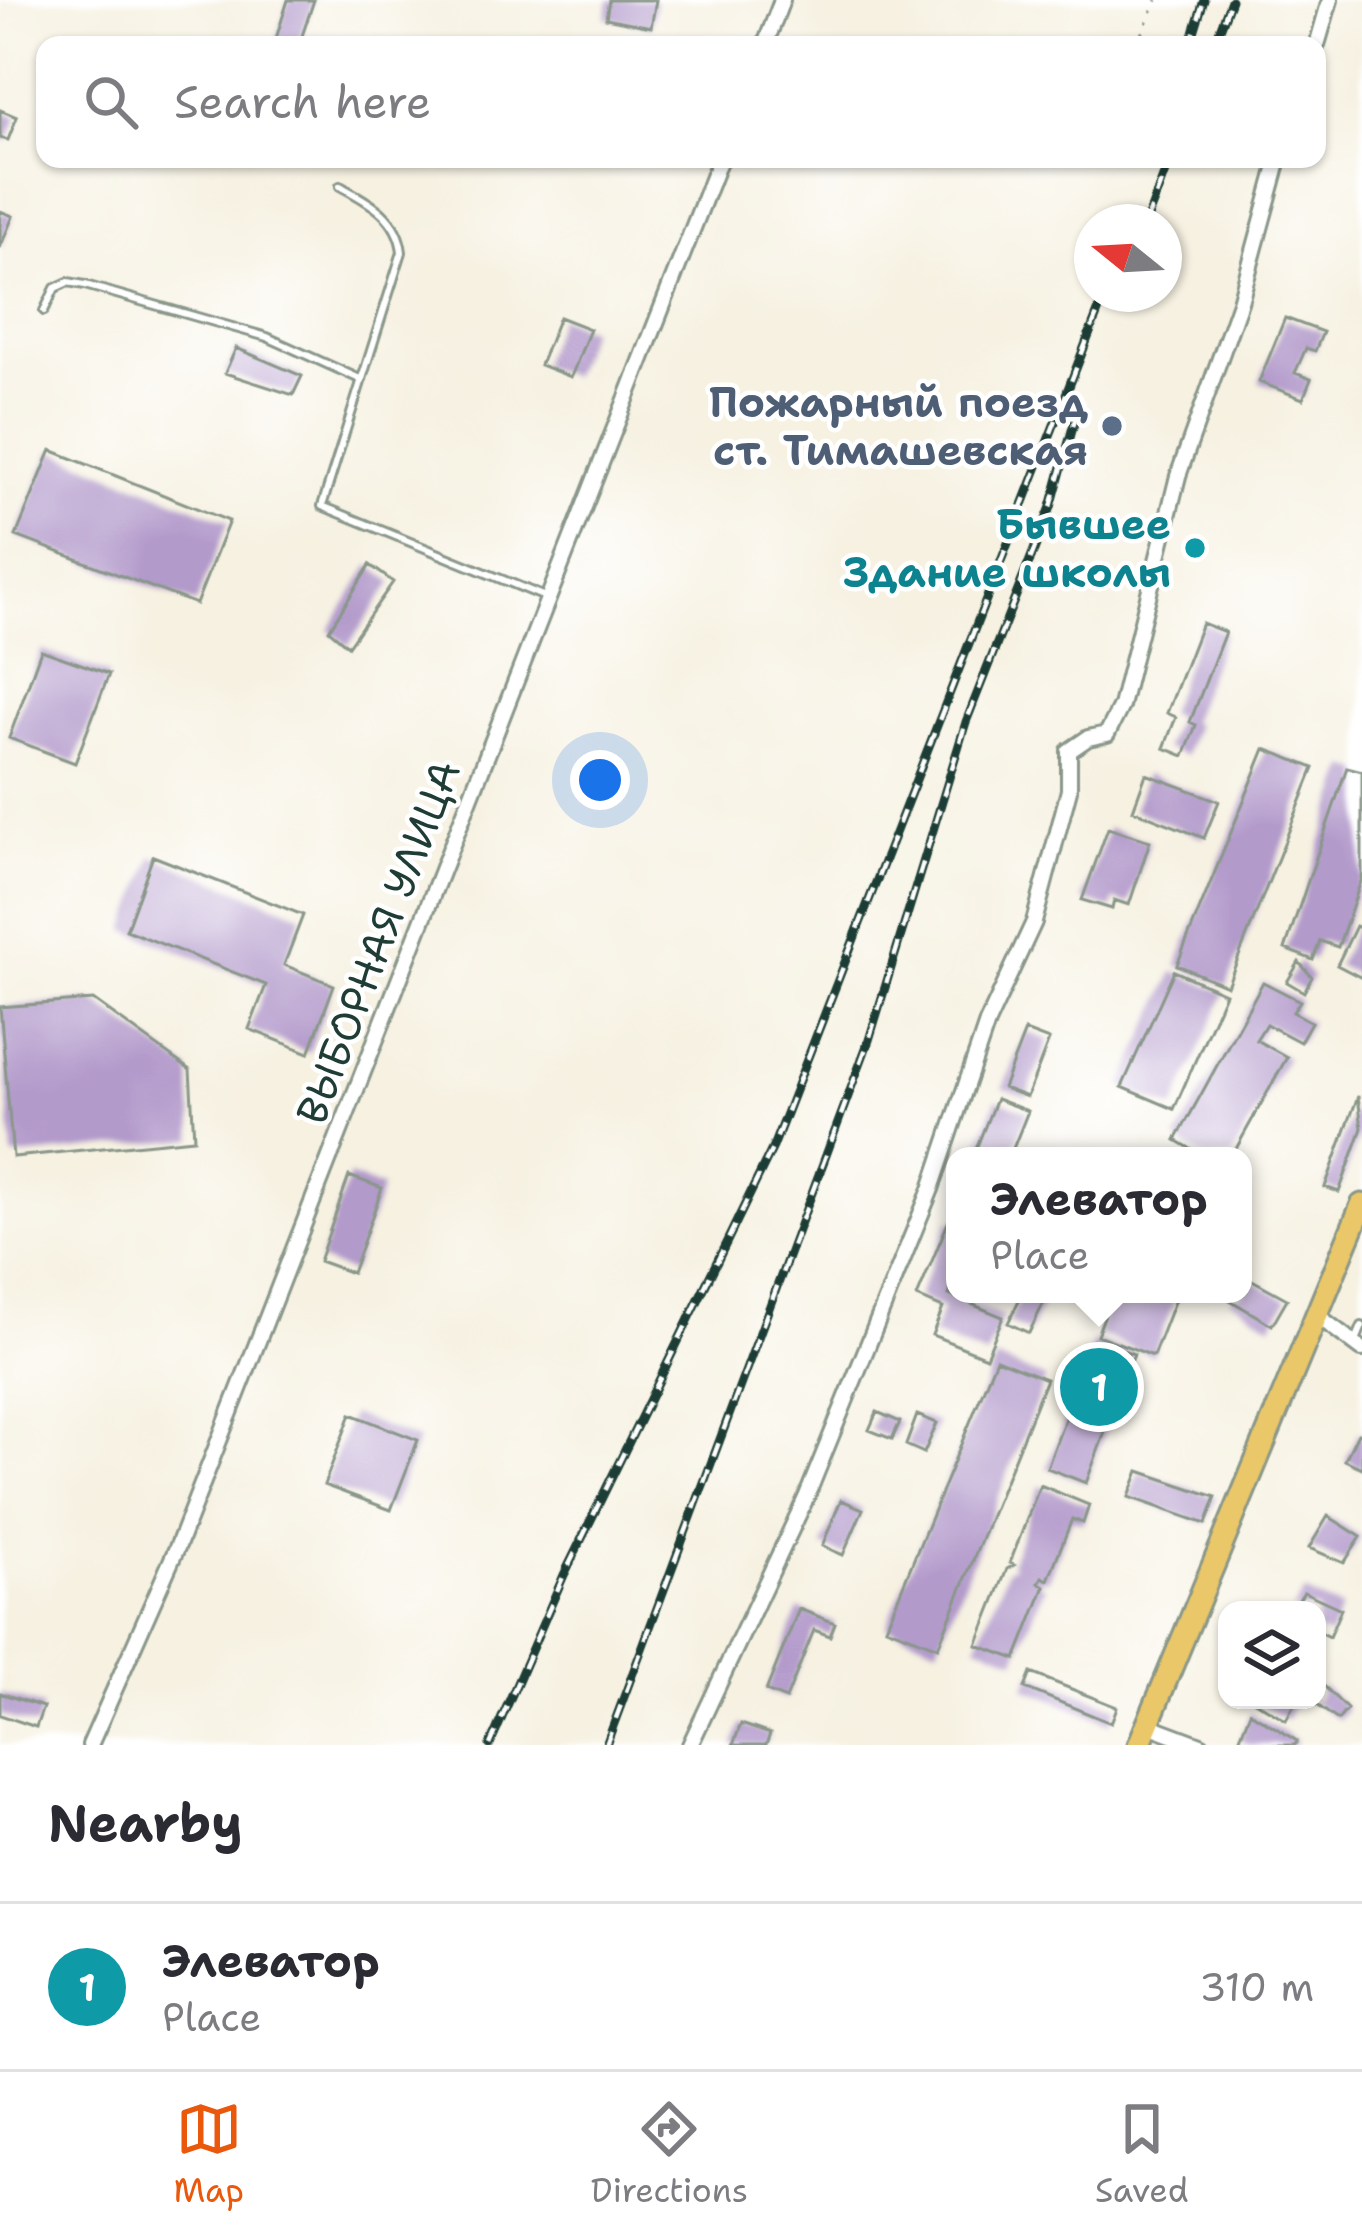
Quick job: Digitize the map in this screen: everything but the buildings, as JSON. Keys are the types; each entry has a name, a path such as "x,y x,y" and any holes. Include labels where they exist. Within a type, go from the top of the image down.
{"main road":[{"path":"1143,1735 1362,1205"}],"street":[{"path":"768,36 782,0"},
{"path":"1320,36 1330,0"},
{"name":"ВЫБОРНАЯ УЛИЦА","path":"91,1745 178,1543 716,168"},
{"path":"690,1745 806,1498 931,1189 987,1023 1034,922 1069,790 1069,751 1107,734 1121,706 1178,476 1240,302 1277,168"},
{"path":"1318,1316 1358,1346"},
{"path":"1143,1735 1201,1745"}],"lane":[{"path":"340,187 380,209 400,237 400,269 320,499 326,510 548,598"},
{"path":"44,311 55,288 68,282 85,285 268,337 362,380"},
{"path":"1358,1346 1362,1325"}],"path":[{"path":"1140,36 1157,0"}],"railway":[{"path":"1193,36 1204,0"},
{"path":"1217,36 1231,0"},
{"path":"1153,204 1167,168"},
{"path":"490,1745 564,1575 773,1147 1098,312"},
{"path":"606,1745 869,1040 966,722 1051,507 1079,405"}],"place":[{"name":"Пожарный поезд ст. Тимашевская","path":"1112,426"},
{"name":"Бывшее Здание школы","path":"1195,548"},
{"name":"Элеватор","path":"1099,1387"}]}
